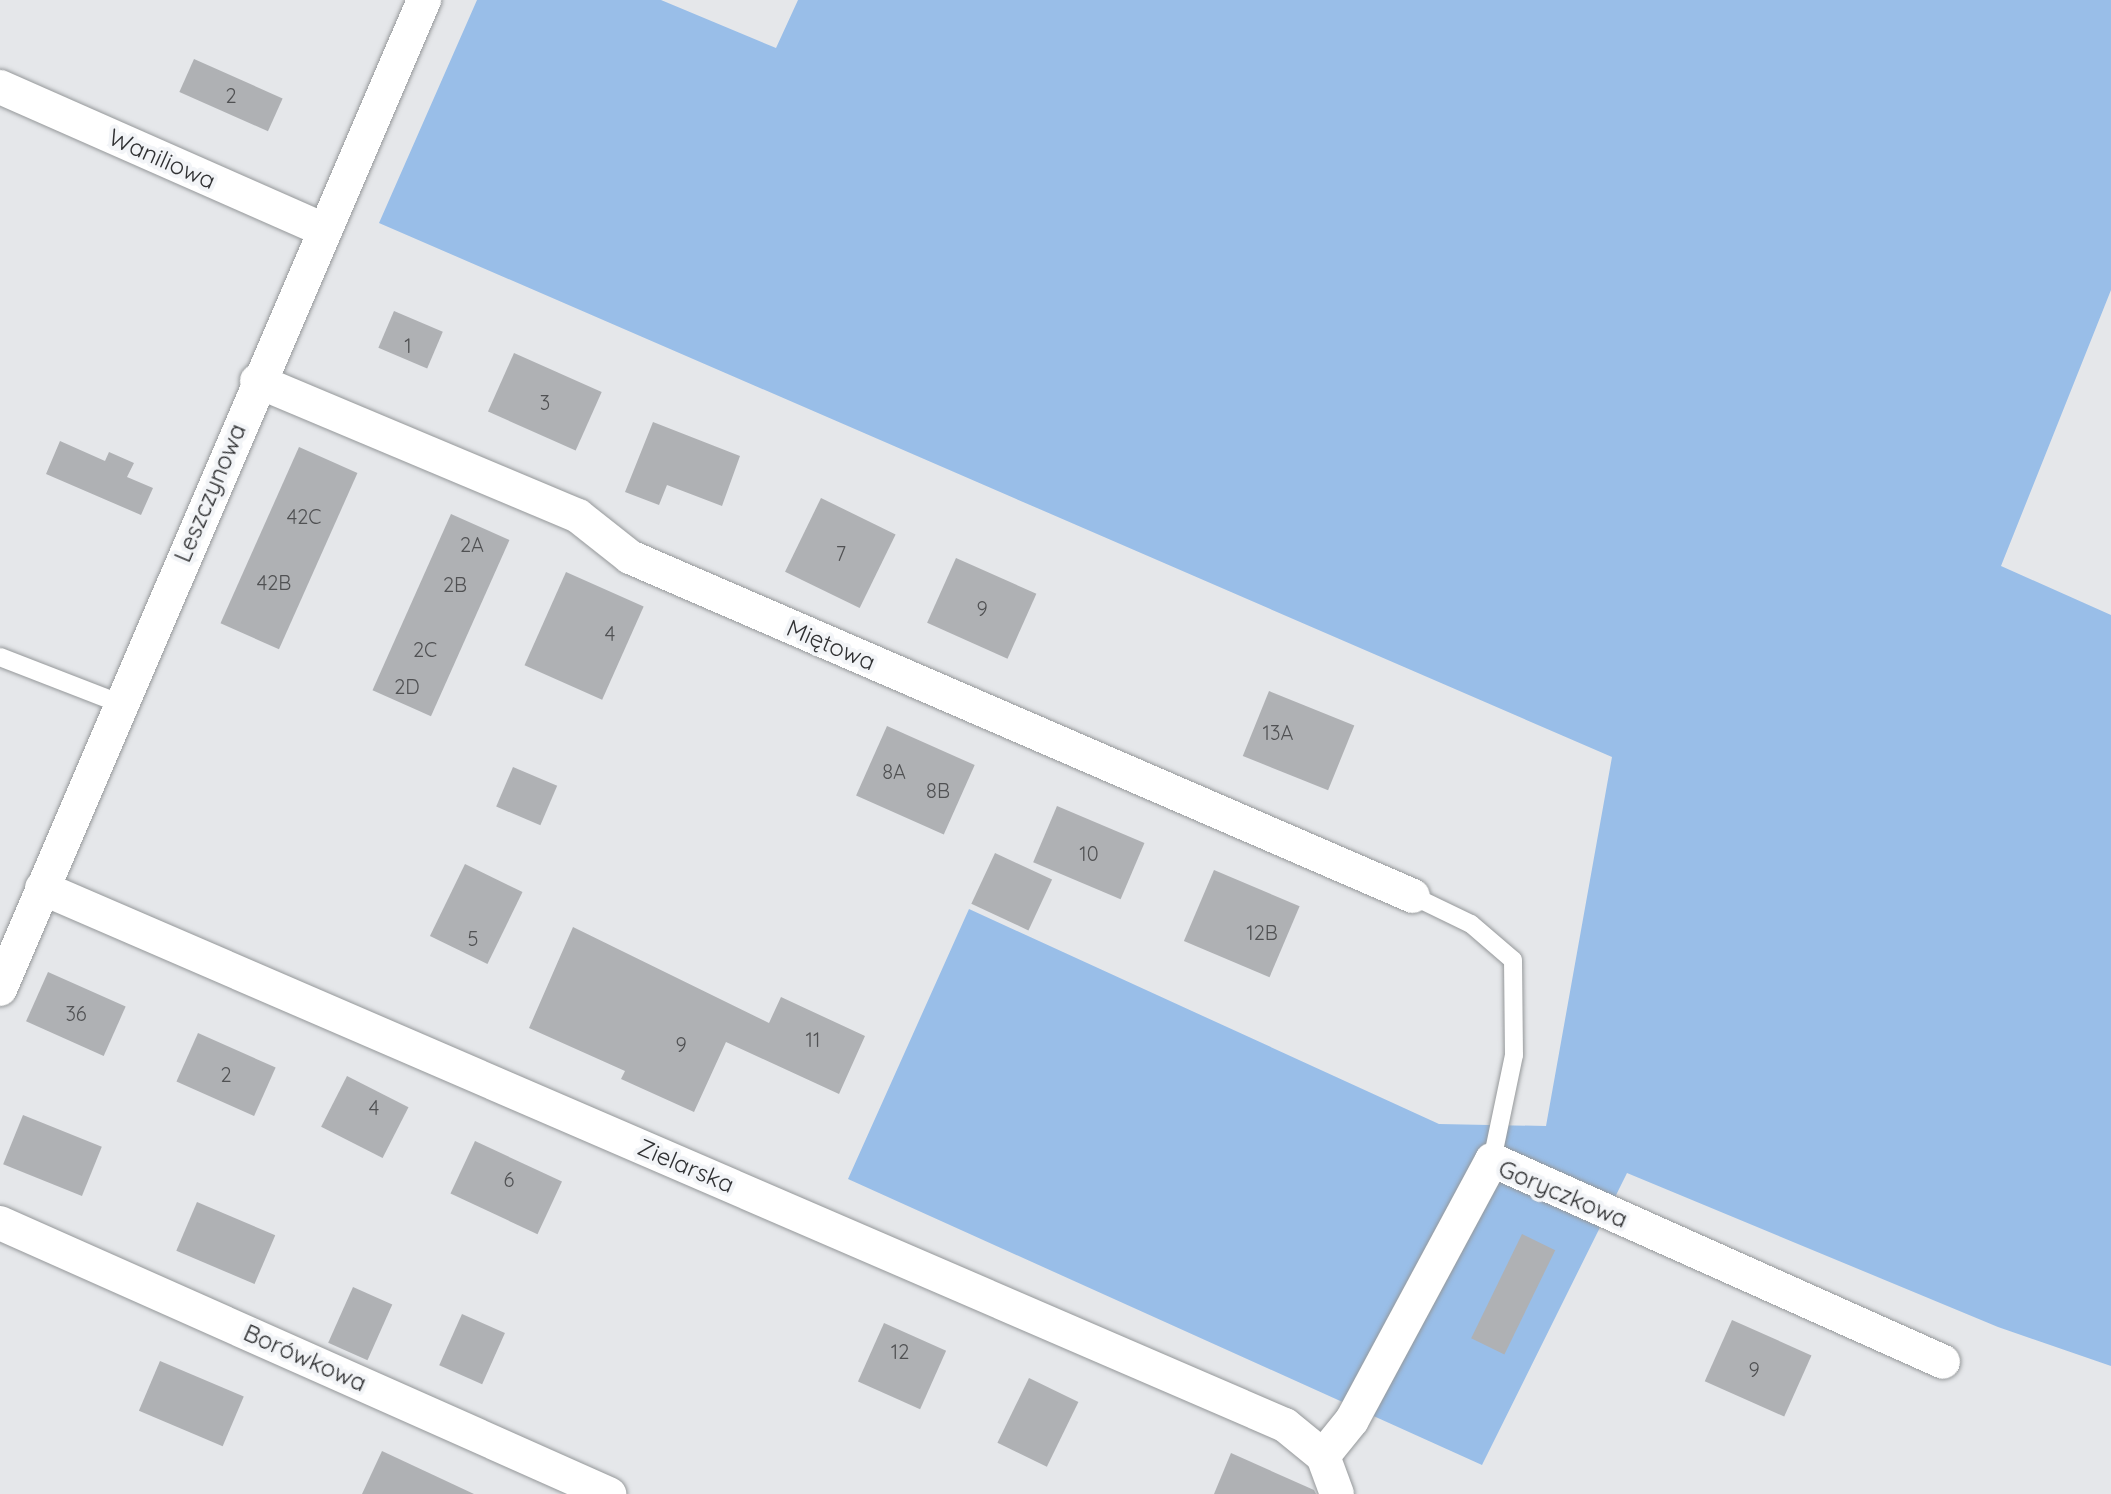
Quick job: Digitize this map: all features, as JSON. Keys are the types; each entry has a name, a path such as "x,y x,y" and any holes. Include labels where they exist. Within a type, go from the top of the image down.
{"street":[{"name":"Leszczynowa","path":"0,989 257,381 424,0"},
{"name":"Waniliowa","path":"0,87 324,230"},
{"name":"Miętowa","path":"257,381 578,516 630,557 1413,896"},
{"name":"Zielarska","path":"42,888 1285,1425 1323,1456"},
{"name":"Goryczkowa","path":"1323,1456 1352,1420 1492,1160 1943,1362"},
{"name":"Borówkowa","path":"0,1223 609,1494"},
{"path":"1323,1456 1337,1494"}],"lane":[{"path":"0,657 121,704"},
{"path":"1413,896 1471,924 1513,960 1514,1055 1492,1160"}],"shaded area":[{"path":"477,0 661,0 776,48 798,0 2111,0 2111,290 2001,566 2111,615 2111,1366 1998,1327 1627,1173 1482,1465 848,1179 969,909 1439,1124 1546,1126 1612,757 379,223"}],"building":[{"path":"194,59 283,98 268,131 179,92"},
{"path":"394,311 443,332 427,369 378,348"},
{"path":"514,353 602,392 576,451 488,411"},
{"path":"653,422 740,456 722,506 667,485 659,505 625,492"},
{"path":"60,441 105,461 109,452 134,463 127,477 153,488 141,515 46,474"},
{"path":"299,447 357,473 279,649 220,623"},
{"path":"821,498 896,534 860,608 785,572"},
{"path":"451,514 509,540 431,716 372,690"},
{"path":"956,558 1036,594 1008,659 927,623"},
{"path":"566,572 644,607 602,700 525,665"},
{"path":"1269,691 1354,725 1328,790 1243,756"},
{"path":"887,726 975,765 944,834 856,795"},
{"path":"513,767 557,786 540,825 496,807"},
{"path":"1057,806 1144,843 1121,899 1033,862"},
{"path":"995,853 1052,880 1028,930 971,904"},
{"path":"465,864 523,892 487,964 430,936"},
{"path":"1214,870 1300,906 1270,977 1184,941"},
{"path":"573,927 769,1023 781,997 865,1036 839,1094 726,1042 694,1112 621,1079 625,1071 529,1028"},
{"path":"48,972 126,1007 104,1056 26,1021"},
{"path":"198,1033 276,1068 254,1116 176,1081"},
{"path":"347,1076 408,1107 383,1158 321,1127"},
{"path":"23,1115 102,1147 82,1196 3,1164"},
{"path":"475,1141 562,1182 537,1234 450,1194"},
{"path":"197,1202 275,1235 255,1284 176,1251"},
{"path":"1522,1234 1555,1250 1504,1354 1471,1338"},
{"path":"353,1287 392,1304 367,1360 328,1343"},
{"path":"462,1314 505,1333 482,1384 439,1365"},
{"path":"1732,1320 1811,1355 1784,1417 1705,1381"},
{"path":"884,1323 946,1351 920,1409 858,1381"},
{"path":"160,1361 244,1397 223,1446 139,1411"},
{"path":"1029,1378 1078,1402 1047,1467 997,1443"},
{"path":"382,1451 474,1494 362,1494"},
{"path":"1231,1453 1314,1490 1316,1494 1214,1494"}]}
